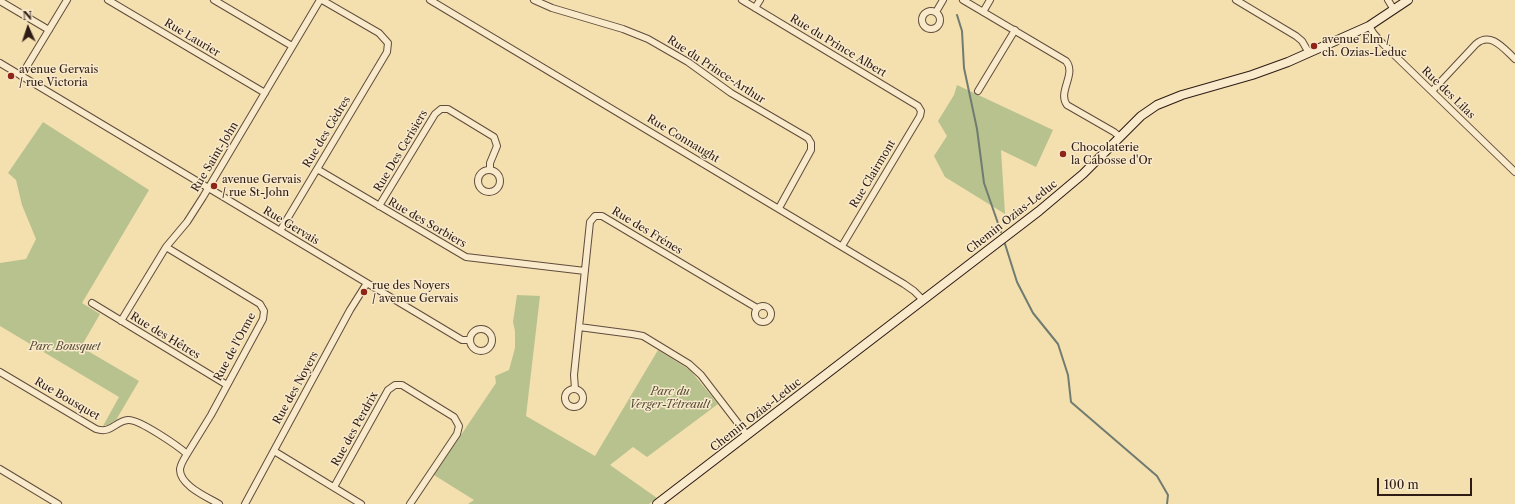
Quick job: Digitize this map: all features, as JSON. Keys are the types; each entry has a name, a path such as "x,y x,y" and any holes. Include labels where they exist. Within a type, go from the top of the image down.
{"street":[{"path":"21,76 67,0"},
{"name":"Rue Laurier","path":"108,0 265,93"},
{"path":"214,0 292,46"},
{"name":"Rue Saint-John","path":"121,321 166,247 187,222 209,188 292,46 321,0"},
{"name":"Rue des Cèdres","path":"280,231 387,52 388,43 379,33 321,0"},
{"name":"Rue Connaught","path":"430,0 842,246 904,284 923,300"},
{"name":"Rue du Prince-Arthur","path":"534,0 552,8 623,29 648,39 688,62 730,93 808,138 812,143 812,150 779,208"},
{"name":"Rue du Prince Albert","path":"742,0 918,106 921,111"},
{"path":"755,8 760,0"},
{"path":"936,12 943,0"},
{"path":"963,0 1068,62 1070,68 1064,95 1065,102 1120,137"},
{"path":"983,12 990,0"},
{"path":"1236,0 1296,36 1302,41 1309,53"},
{"path":"1388,0 1394,10"},
{"name":"Chemin Ozias-Leduc","path":"657,504 1063,191 1141,116 1157,105 1182,95 1264,71 1309,53 1369,26 1408,0"},
{"path":"0,1 49,30"},
{"name":"Rue des Lilas","path":"1369,26 1376,37 1515,172"},
{"path":"978,91 1015,30"},
{"path":"1432,91 1476,44 1482,40 1490,39 1495,41 1515,59"},
{"name":"Rue Gervais","path":"0,63 462,340 469,340"},
{"name":"Rue Des Cerisiers","path":"379,206 435,114 441,109 448,109 494,137 497,146 490,163 490,170"},
{"name":"Rue Clairmont","path":"842,246 920,116 921,111"},
{"name":"Rue des Sorbiers","path":"317,169 466,257 585,271"},
{"name":"Rue des Frénes","path":"575,389 574,375 579,327 591,221 593,217 599,215 757,308"},
{"name":"Rue de l'Orme","path":"166,247 257,302 264,309 263,319 211,415 187,454"},
{"name":"Rue des Noyers","path":"245,504 367,283"},
{"name":"Rue des Hêtres","path":"92,304 227,385"},
{"path":"579,327 643,336 689,364 701,375 747,435"},
{"name":"Rue Bousquet","path":"1,375 96,429 108,430 123,421 133,420 180,448 187,454"},
{"name":"Rue des Perdrix","path":"334,487 388,390 393,386 402,385 454,417 459,426 457,434 410,504"},
{"path":"274,451 361,504"},
{"path":"187,454 180,466 180,474 182,478 188,485 219,504"},
{"path":"0,468 58,504"}],"green space":[{"path":"957,85 1053,130 1036,167 1001,150 1005,214 945,177 934,156 947,136 938,121 954,95"},
{"name":"Parc Bousquet","path":"43,122 149,190 82,303 100,314 81,347 139,381 116,420 108,425 103,426 119,397 0,326 0,263 26,259 36,239 22,205 16,180 8,173"},
{"name":"Parc du Verger-Tétreault","path":"517,295 540,296 526,416 595,456 658,350 690,370 718,404 647,457 633,447 610,465 657,498 649,504 468,504 474,500 434,475 496,383 495,376 509,370 515,348 515,331 513,322"}],"waterway":[{"path":"957,15 962,31 964,68 977,129 984,183 1001,232"},
{"path":"1005,244 1017,282 1033,313 1058,344 1068,375 1071,402 1157,476 1168,495 1167,504"}],"place":[{"name":"avenue Elm / ch. Ozias-Leduc","path":"1314,46"},
{"name":"avenue Gervais / rue Victoria","path":"11,76"},
{"name":"Chocolaterie la Cabosse d'Or","path":"1063,154"},
{"name":"avenue Gervais / rue St-John","path":"214,186"},
{"name":"rue des Noyers / avenue Gervais","path":"364,292"}]}
